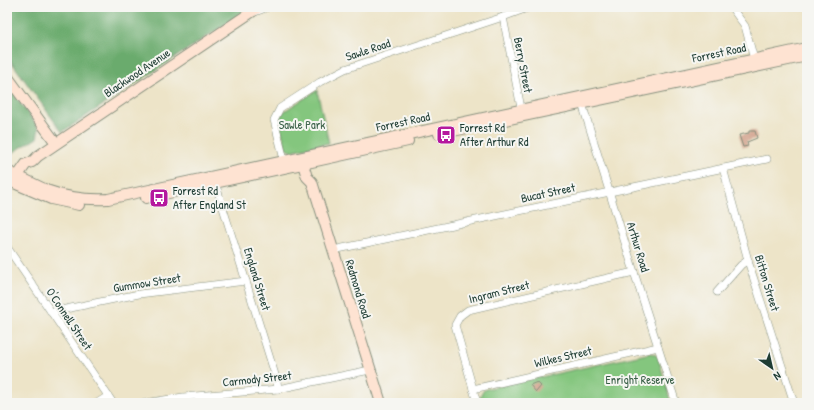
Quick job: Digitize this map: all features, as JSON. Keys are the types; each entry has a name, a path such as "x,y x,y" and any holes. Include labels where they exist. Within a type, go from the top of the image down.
{"main road":[{"name":"Blackwood Avenue","path":"16,180 26,164 32,162 56,143 259,7"},
{"name":"Forrest Road","path":"7,171 16,180 63,195 87,199 119,197 306,160 582,101 755,63 807,48"},
{"name":"Forrest Road","path":"755,63 807,56"},
{"path":"7,76 56,143"},
{"name":"Redmond Road","path":"306,160 313,175 312,182 381,403"}],"street":[{"path":"247,15 268,7"},
{"name":"Sawle Road","path":"285,164 274,120 280,108 320,82 345,69 530,7"},
{"path":"731,7 745,26 755,63"},
{"name":"Berry Street","path":"503,17 522,113"},
{"name":"Arthur Road","path":"582,101 609,192 676,403"},
{"name":"Bucat Street","path":"333,250 768,159"},
{"name":"Bitton Street","path":"723,168 748,260 794,403"},
{"name":"England Street","path":"214,179 277,381 278,389"},
{"name":"O'Connell Street","path":"7,247 113,403"},
{"path":"717,292 741,265 748,260"},
{"name":"Ingram Street","path":"478,403 455,325 460,316 468,310 634,272"},
{"name":"Gummow Street","path":"51,312 139,294 246,281"},
{"name":"Wilkes Street","path":"473,389 658,347"},
{"name":"Carmody Street","path":"145,403 183,397 278,389 370,370"},
{"path":"97,403 108,396"}],"green space":[{"path":"7,7 252,7 62,132 7,56"},
{"path":"7,85 39,128 37,138 7,156"},
{"name":"Sawle Park","path":"317,90 329,143 291,151 286,148 279,120 283,112"},
{"name":"Enright Reserve","path":"651,353 658,357 671,403 482,403 480,397 482,392 486,389"}],"building":[{"path":"749,131 755,131 757,138 747,142 748,146 743,147 739,135 749,133"},
{"path":"537,382 541,386 536,392 530,385"}],"place":[{"name":"Forrest Rd After Arthur Rd","path":"446,135"},
{"name":"Forrest Rd After England St","path":"159,198"}]}
